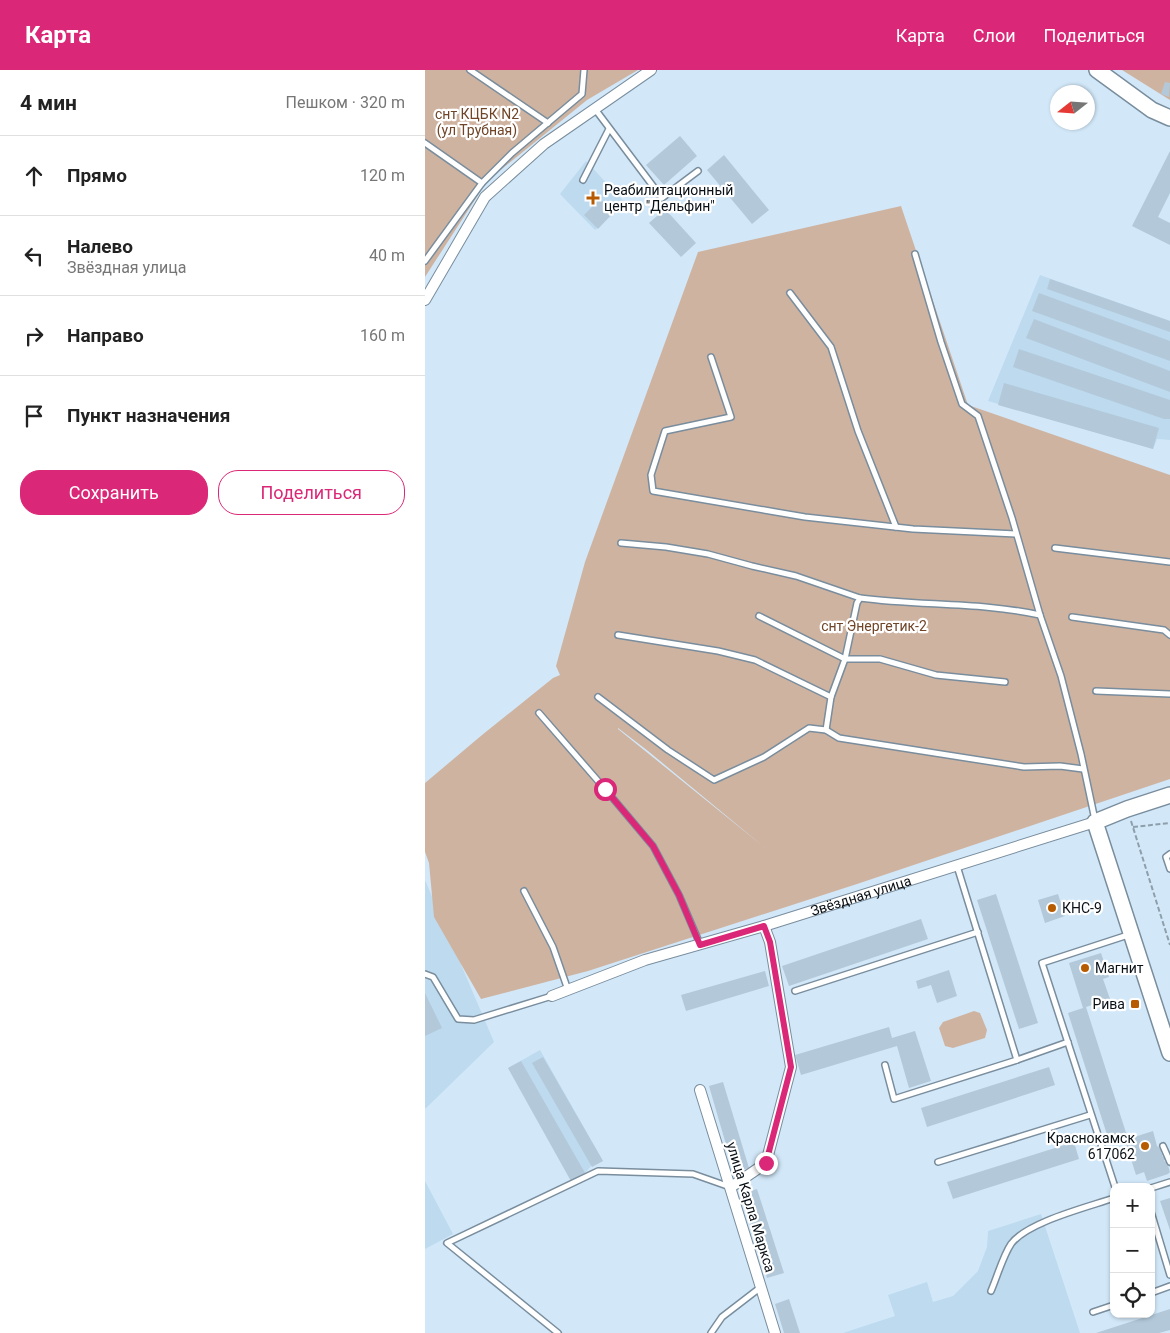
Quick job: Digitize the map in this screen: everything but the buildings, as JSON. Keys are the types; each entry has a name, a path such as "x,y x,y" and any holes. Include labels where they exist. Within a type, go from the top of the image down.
{"street":[{"path":"425,298 485,197 544,144 651,70"},
{"path":"1097,70 1152,110 1170,118"},
{"name":"Звёздная улица","path":"552,996 645,960 764,926 957,866 1095,822 1170,795"},
{"path":"1095,822 1170,1053"},
{"path":"731,1187 766,1163 791,1067 770,942 764,926"},
{"name":"улица Карла Маркса","path":"700,1090 775,1333"}],"lane":[{"path":"469,70 548,123"},
{"path":"426,258 482,183 512,153 582,94 584,70"},
{"path":"595,108 662,198 698,171"},
{"path":"583,180 609,129"},
{"path":"425,144 482,183"},
{"path":"915,254 941,342 962,404 978,416 1016,534 1040,616 1061,676 1095,822"},
{"path":"790,293 831,347 858,431 896,527"},
{"path":"711,357 731,417 665,432 651,475 653,490 805,518 896,527 1016,534"},
{"path":"621,543 666,547 708,554 796,576 860,598 895,603 1014,610 1040,616"},
{"path":"1055,548 1170,562"},
{"path":"826,730 831,697 845,659 857,603 860,598"},
{"path":"759,616 845,659 880,660 936,675 1005,682"},
{"path":"1072,617 1164,630 1170,635"},
{"path":"618,635 718,651 755,660 831,697"},
{"path":"1096,691 1170,694"},
{"path":"598,697 668,750 714,780 764,757 809,728 826,730 839,738 1024,767 1060,766 1083,769"},
{"path":"539,713 653,846 679,895 700,945"},
{"path":"1170,854 1166,857 1170,869"},
{"path":"957,866 1017,1060"},
{"path":"524,890 553,947 568,990"},
{"path":"795,991 978,932"},
{"path":"1114,1183 1041,963 1132,933"},
{"path":"425,974 433,977 459,1019 474,1020 552,996"},
{"path":"885,1064 894,1099 1067,1042"},
{"path":"938,1162 1091,1115"},
{"path":"1163,1146 1170,1162"},
{"path":"558,1333 447,1244 598,1171 693,1174 731,1187"},
{"path":"1155,1187 1170,1182"},
{"path":"991,1291 1011,1245 1020,1235 1049,1220 1110,1199"},
{"path":"1155,1225 1170,1275"},
{"path":"1155,1292 1170,1286"},
{"path":"711,1333 723,1317 761,1287"},
{"path":"1093,1312 1110,1306"}],"path":[{"path":"1127,809 1170,945"},
{"path":"1133,827 1170,823"}],"shaded area":[{"name":"Реабилитационный центр \"Дельфин\"","path":"586,161 625,203 595,230 560,194"},
{"path":"1040,275 1170,321 1170,440 1157,439 1153,449 988,401"},
{"path":"425,880 494,1042 425,1109"},
{"path":"540,1050 603,1161 591,1166 585,1173 571,1181 508,1068"},
{"path":"425,1181 453,1234 425,1249"},
{"path":"1041,1214 1080,1333 843,1333 895,1316 888,1295 927,1282 933,1302 953,1296 978,1271 987,1247 988,1231"}],"green space":[{"name":"снт КЦБК N2 (ул Трубная)","path":"425,70 638,70 587,100 487,181 425,277"},
{"path":"1122,70 1170,70 1170,100"},
{"name":"снт Энергетик-2","path":"901,206 968,405 1170,475 1170,779 857,884 588,971 481,999 434,917 429,863 425,852 425,783 553,678 560,675 556,666 585,562 698,252","holes":["618,728 648,751 764,847"]},
{"path":"974,1011 980,1013 987,1030 985,1038 953,1048 945,1046 939,1028 943,1022"}],"place":[{"name":"Реабилитационный центр \"Дельфин\"","path":"593,198"},
{"name":"КНС-9","path":"1052,908"},
{"name":"Магнит","path":"1085,968"},
{"name":"Рива","path":"1135,1004"},
{"name":"Краснокамск 617062","path":"1145,1146"}],"route":[{"path":"605,789 653,846 679,895 700,945 764,926 770,942 791,1067 766,1163"}]}
